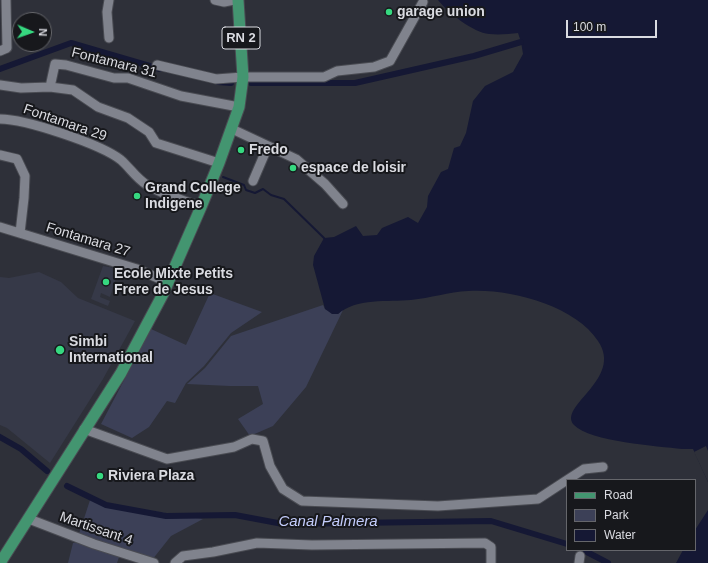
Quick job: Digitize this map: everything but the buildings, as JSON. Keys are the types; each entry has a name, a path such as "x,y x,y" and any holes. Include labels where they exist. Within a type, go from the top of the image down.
{"main road":[{"name":"RN 2","path":"0,563 29,520 41,497 121,373 163,294 201,207 232,129 239,107 243,77 238,0"}],"street":[{"path":"0,51 7,48 6,0"},
{"path":"109,0 107,12 109,38"},
{"path":"215,0 224,2 234,0"},
{"path":"157,65 216,79 243,77 324,77 338,71 374,67 390,61 423,2"},
{"name":"Fontamara 31","path":"50,87 55,64 66,65 114,78 128,78 181,96 239,107"},
{"path":"0,85 36,88 50,87 73,90 98,106 128,118 149,132 156,143 219,163"},
{"name":"Fontamara 29","path":"0,119 13,119 83,141 107,151 121,160 138,179 147,185 161,193 201,207"},
{"path":"232,129 296,159 325,184 343,204"},
{"path":"253,180 268,146"},
{"path":"0,155 17,159 25,176 20,233"},
{"name":"Fontamara 27","path":"0,227 137,269 167,282"},
{"path":"84,429 168,459 234,447 252,439 262,441 270,466 283,489 302,501 438,506 538,499 566,481"},
{"path":"569,479 584,469 603,467"},
{"name":"Martissant 4","path":"29,520 94,544 154,563"},
{"path":"175,563 183,556 213,552 257,542 312,545 486,543 491,547 491,563"}],"shaded area":[{"name":"Ecole Mixte Petits Frere de Jesus","path":"103,266 114,268 114,270 118,272 110,297 101,293 100,297 110,301 108,306 91,299"},
{"name":"Simbi International","path":"39,272 61,282 78,298 135,321 103,379 50,463 7,428 0,425 0,277 9,278"}],"green space":[{"path":"210,293 262,312 231,333 204,366 186,383 175,403 167,401 149,427 132,438 101,424 151,329 186,345"},
{"path":"323,305 325,309 338,314 344,308 306,387 273,426 250,436 238,419 263,404 258,386 187,384 205,368 231,336"},
{"path":"91,497 103,503 203,519 171,536 152,560 121,551 117,563 68,563 73,543 76,543"}],"water":[{"path":"438,0 708,0 708,482 693,449 642,445 594,436 582,431 574,425 571,417 574,409 597,379 603,367 604,355 598,341 587,328 574,318 557,309 539,301 502,292 468,291 411,300 363,303 354,305 338,314 332,314 325,309 313,265 314,256 324,238 334,237 356,226 363,236 377,235 382,228 408,217 418,223 427,207 428,196 441,172 448,169 454,148 460,146 466,133 473,101 485,86 513,72 523,54 518,33 483,33 454,16"},
{"path":"708,510 708,563 676,563 682,551 696,551 696,528"}],"pier":[{"path":"706,446 708,451 708,482 694,452"}],"waterway":[{"path":"251,83 355,83 474,56 521,42"},
{"path":"0,69 71,43 160,69"},
{"path":"218,82 231,83"},
{"path":"223,177 244,185 246,190 255,193 263,189 271,195 284,199 324,238"},
{"name":"Canal Palmera","path":"0,437 21,449 47,471"},
{"name":"Canal Palmera","path":"67,486 106,505 166,516 235,515 283,524 491,521 566,544"},
{"name":"Canal Palmera","path":"585,551 608,563"}],"place":[{"name":"garage union","path":"389,12"},
{"name":"Fredo","path":"241,150"},
{"name":"espace de loisir","path":"293,168"},
{"name":"Grand College Indigene","path":"137,196"},
{"name":"Ecole Mixte Petits Frere de Jesus","path":"106,282"},
{"name":"Simbi International","path":"60,350"},
{"name":"Riviera Plaza","path":"100,476"}]}
